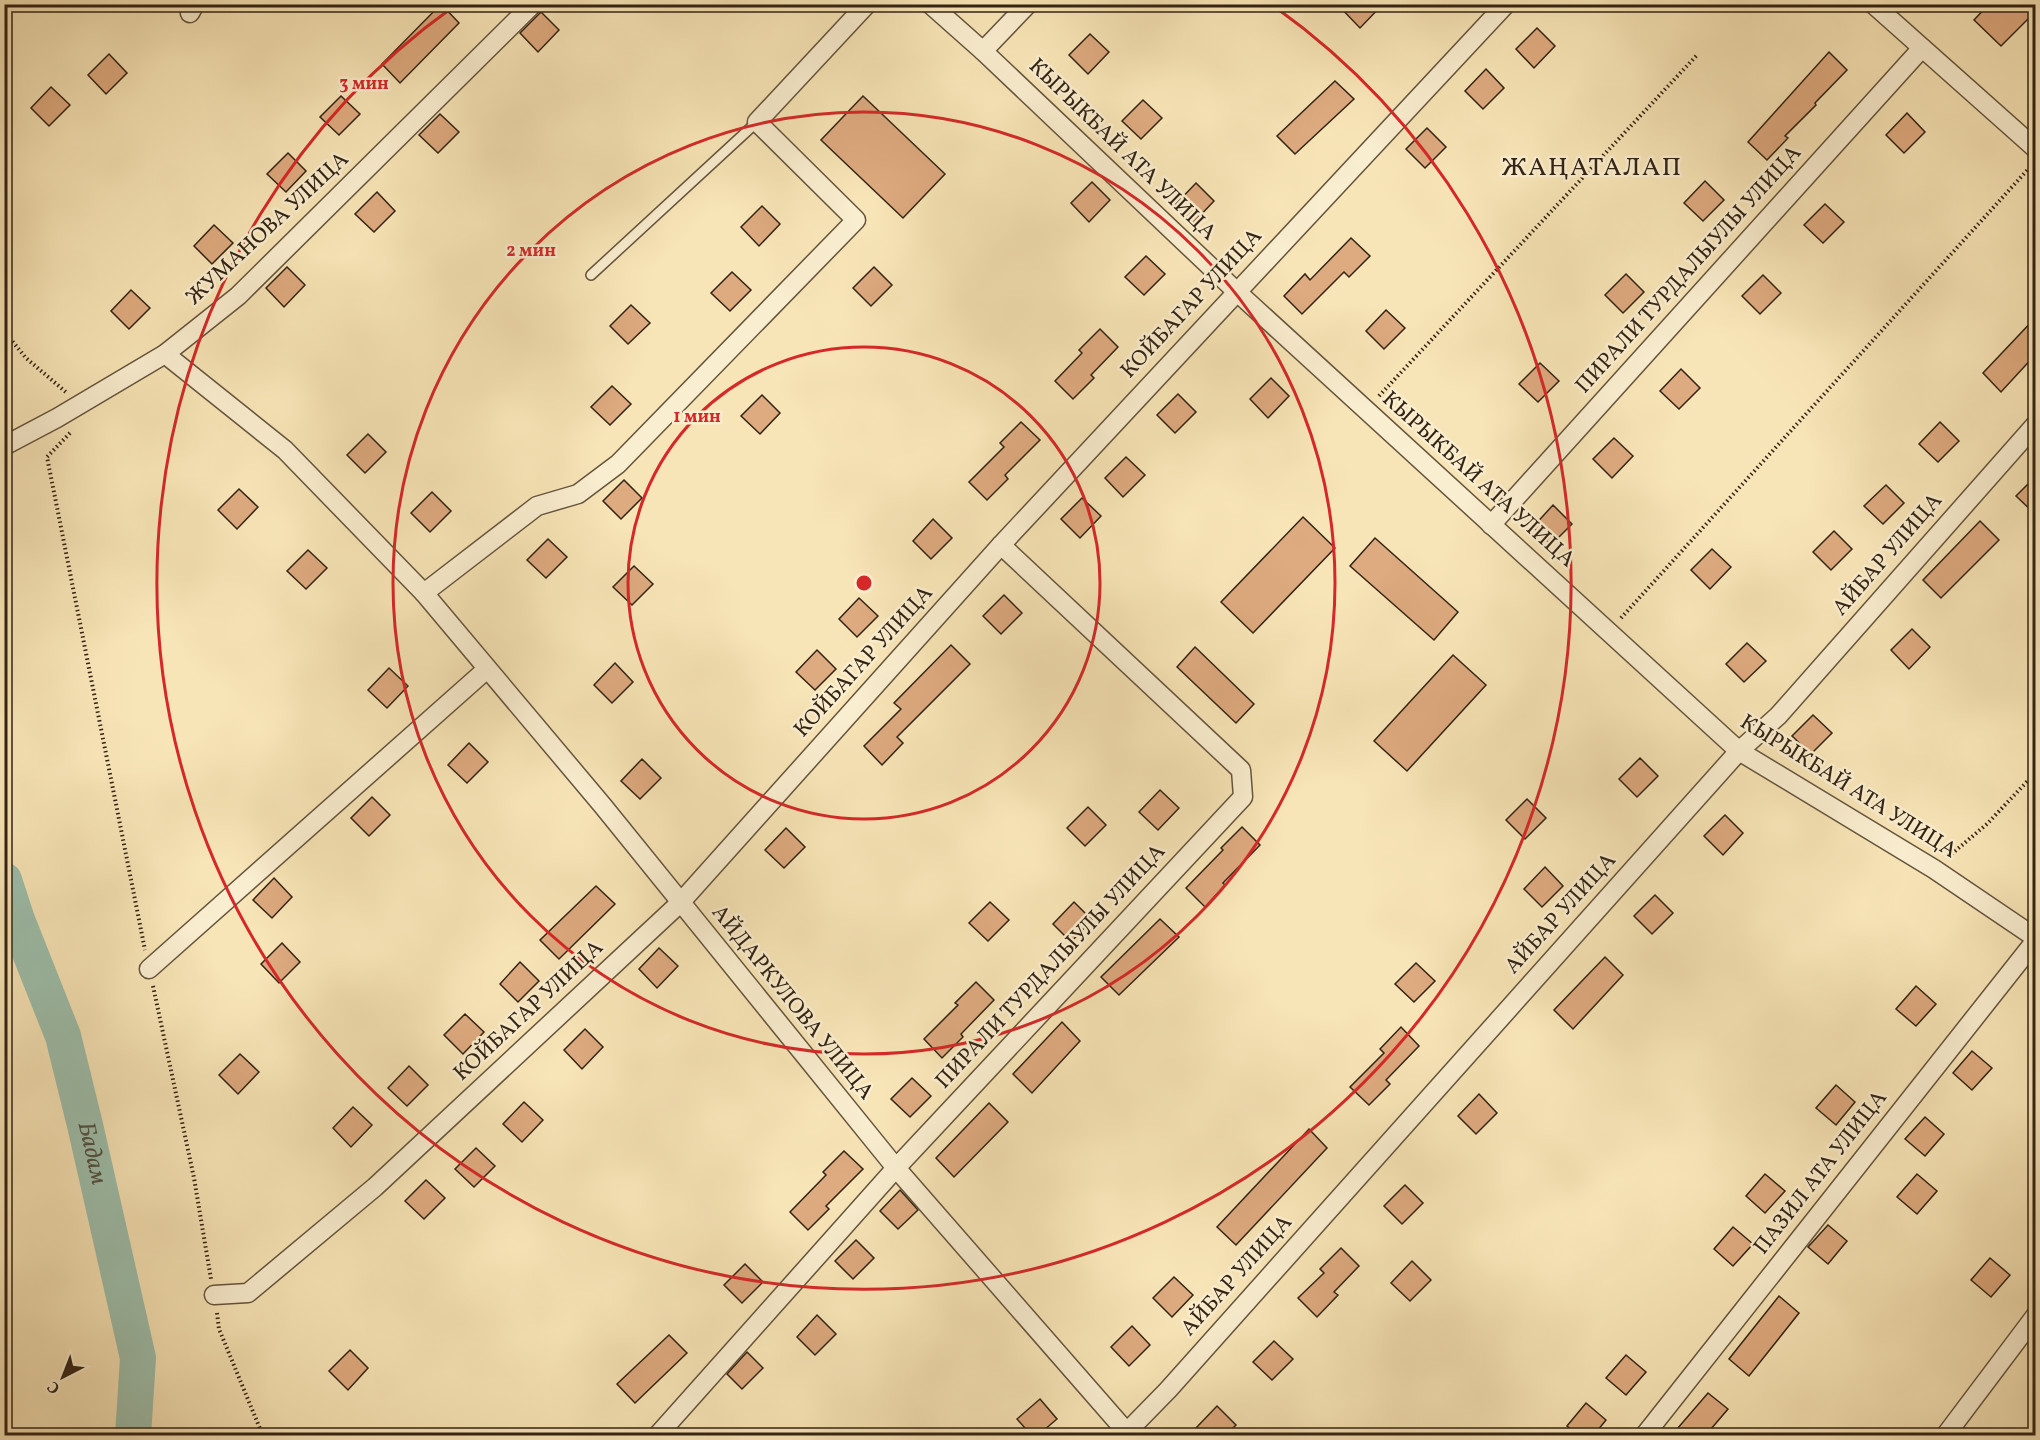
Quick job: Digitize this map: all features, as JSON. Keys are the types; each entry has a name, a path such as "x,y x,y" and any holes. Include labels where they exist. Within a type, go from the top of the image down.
{"street":[{"name":"ЖУМАНОВА УЛИЦА","path":"4,446 57,418 165,354 238,296 533,4"},
{"path":"424,594 537,506 578,494 618,464 856,220 758,122 867,4"},
{"name":"КЫРЫКБАЙ АТА УЛИЦА","path":"930,4 983,51 1236,291 1739,751 1934,869 2036,939"},
{"path":"983,51 1028,4"},
{"name":"КОЙБАГАР УЛИЦА","path":"214,1295 248,1293 375,1187 680,903 1001,544 1506,4"},
{"path":"1873,4 2036,149"},
{"name":"ПИРАЛИ ТУРДАЛЫУЛЫ УЛИЦА","path":"1491,525 1922,48"},
{"name":"АЙДАРКУЛОВА УЛИЦА","path":"165,354 285,450 424,594 603,806 896,1168 1127,1434"},
{"name":"АЙБАР УЛИЦА","path":"1127,1434 1739,751 1778,716 2036,424"},
{"name":"ПИРАЛИ ТУРДАЛЫУЛЫ УЛИЦА","path":"657,1436 896,1168 1243,797 1241,770 1001,544"},
{"path":"149,969 487,669"},
{"name":"ПАЗИЛ АТА УЛИЦА","path":"1644,1436 2036,939"},
{"path":"1945,1436 2036,1315"}],"lane":[{"path":"591,275 758,122"}],"path":[{"path":"4,8 8,4"},
{"path":"1366,410 1698,54"},
{"path":"1608,632 2036,160"},
{"path":"4,331 26,358 81,404 76,428 47,456 149,969 194,1178 219,1329 263,1436"},
{"path":"1934,869 1987,824 2036,772"}],"building":[{"path":"441,4 459,23 400,83 382,64"},
{"path":"1337,4 1383,4 1360,28"},
{"path":"1989,4 2036,4 2036,11 2001,46 1974,20"},
{"path":"541,12 559,30 538,52 520,33"},
{"path":"1537,28 1555,46 1534,68 1516,49"},
{"path":"1090,34 1109,52 1088,74 1069,55"},
{"path":"1829,52 1847,70 1785,136 1788,138 1767,160 1748,142"},
{"path":"109,54 127,73 106,94 88,75"},
{"path":"1486,69 1504,88 1483,109 1465,91"},
{"path":"1335,81 1354,99 1295,154 1277,136"},
{"path":"51,87 70,105 49,126 31,108"},
{"path":"341,96 360,114 339,135 320,117"},
{"path":"863,96 945,174 903,218 821,140"},
{"path":"1143,100 1162,118 1141,139 1122,121"},
{"path":"1907,113 1925,132 1904,153 1886,135"},
{"path":"440,114 459,132 438,153 419,135"},
{"path":"1427,128 1446,147 1425,168 1406,149"},
{"path":"288,153 306,171 286,192 267,174"},
{"path":"1705,181 1724,200 1703,221 1684,203"},
{"path":"1092,182 1110,200 1089,222 1071,203"},
{"path":"1196,183 1214,201 1193,223 1175,205"},
{"path":"377,192 395,211 374,232 355,214"},
{"path":"1825,204 1844,222 1823,243 1804,225"},
{"path":"762,206 780,224 759,246 741,227"},
{"path":"214,225 233,243 212,264 194,246"},
{"path":"1351,238 1370,256 1349,277 1344,272 1302,314 1284,296 1305,274 1310,280"},
{"path":"1146,256 1165,274 1144,295 1125,277"},
{"path":"287,267 305,285 284,307 266,288"},
{"path":"874,267 892,285 871,306 853,288"},
{"path":"732,272 751,290 730,311 711,293"},
{"path":"1626,274 1644,292 1623,313 1605,295"},
{"path":"1763,275 1781,293 1760,314 1742,296"},
{"path":"131,290 150,308 129,329 111,311"},
{"path":"631,305 650,323 628,344 610,326"},
{"path":"1386,310 1405,328 1384,349 1366,331"},
{"path":"2036,317 2036,354 2001,392 1983,373"},
{"path":"1100,329 1118,347 1091,375 1094,378 1073,399 1055,381 1082,353 1079,350"},
{"path":"1540,363 1559,381 1538,402 1519,384"},
{"path":"1681,369 1700,388 1679,409 1660,391"},
{"path":"1271,378 1289,396 1268,418 1250,399"},
{"path":"612,386 631,404 610,425 591,407"},
{"path":"1178,394 1196,412 1175,433 1157,415"},
{"path":"762,395 780,413 760,434 741,416"},
{"path":"1021,422 1040,440 1005,475 1008,479 987,500 969,482 1004,447 1000,443"},
{"path":"1940,422 1959,441 1938,462 1919,444"},
{"path":"368,434 386,452 365,473 347,455"},
{"path":"1614,438 1633,456 1612,478 1593,459"},
{"path":"1126,457 1145,475 1123,497 1105,478"},
{"path":"2036,476 2036,515 2016,496"},
{"path":"624,480 642,498 621,519 603,501"},
{"path":"1886,485 1904,503 1883,524 1864,506"},
{"path":"239,489 258,507 237,529 218,510"},
{"path":"432,492 451,511 430,532 411,513"},
{"path":"1082,498 1101,516 1080,538 1061,519"},
{"path":"1553,505 1572,524 1551,545 1533,527"},
{"path":"1303,517 1335,548 1253,633 1221,602"},
{"path":"933,519 952,538 931,559 913,541"},
{"path":"1980,521 1999,540 1941,598 1923,580"},
{"path":"1834,531 1852,549 1831,570 1813,552"},
{"path":"1375,538 1458,612 1434,640 1350,566"},
{"path":"548,539 567,557 546,578 527,560"},
{"path":"1712,549 1731,567 1710,589 1691,570"},
{"path":"308,550 327,568 306,589 287,571"},
{"path":"634,566 653,584 632,605 613,587"},
{"path":"1004,595 1022,613 1001,634 983,616"},
{"path":"859,598 878,616 857,637 839,619"},
{"path":"1912,629 1930,647 1909,669 1891,650"},
{"path":"1747,643 1766,661 1744,682 1726,664"},
{"path":"951,645 970,664 897,737 903,743 882,765 864,746 901,709 894,703"},
{"path":"1195,647 1254,704 1236,723 1177,667"},
{"path":"817,650 836,669 815,690 796,672"},
{"path":"1453,655 1486,685 1407,771 1374,741"},
{"path":"615,663 633,682 612,703 594,685"},
{"path":"389,668 408,686 387,708 368,690"},
{"path":"1813,715 1832,733 1811,754 1792,736"},
{"path":"469,743 488,762 467,783 448,765"},
{"path":"1640,758 1658,776 1637,797 1619,779"},
{"path":"642,759 661,778 640,799 621,781"},
{"path":"1160,790 1179,808 1158,830 1139,812"},
{"path":"372,797 390,815 369,836 351,818"},
{"path":"1527,799 1546,818 1525,839 1506,820"},
{"path":"1088,807 1106,825 1085,846 1067,828"},
{"path":"1725,815 1743,833 1723,855 1704,836"},
{"path":"1242,827 1260,845 1223,883 1225,885 1205,907 1186,888"},
{"path":"786,828 805,847 784,868 765,850"},
{"path":"1545,867 1563,886 1542,907 1524,889"},
{"path":"274,878 292,897 272,918 253,900"},
{"path":"596,886 615,904 559,959 540,940"},
{"path":"1655,895 1673,913 1652,934 1634,916"},
{"path":"990,902 1009,920 988,941 969,923"},
{"path":"1074,902 1092,920 1071,942 1053,924"},
{"path":"1160,919 1179,937 1119,995 1101,977"},
{"path":"282,943 300,962 279,983 261,964"},
{"path":"659,948 678,966 657,988 639,969"},
{"path":"1605,957 1623,975 1573,1029 1554,1010"},
{"path":"520,962 539,981 518,1002 500,984"},
{"path":"1416,963 1435,981 1414,1002 1395,984"},
{"path":"976,982 994,1000 961,1034 963,1037 942,1058 924,1039 958,1005 955,1003"},
{"path":"1916,986 1936,1004 1916,1026 1896,1009"},
{"path":"465,1014 484,1032 463,1054 444,1035"},
{"path":"1062,1022 1080,1041 1032,1093 1013,1074"},
{"path":"1401,1027 1419,1046 1386,1080 1390,1084 1369,1105 1350,1087 1384,1053 1380,1049"},
{"path":"585,1029 603,1047 582,1069 564,1050"},
{"path":"1972,1051 1992,1068 1972,1090 1953,1073"},
{"path":"240,1054 259,1072 238,1094 219,1075"},
{"path":"409,1066 428,1085 407,1106 388,1088"},
{"path":"912,1078 931,1096 910,1117 891,1099"},
{"path":"1836,1085 1855,1102 1836,1125 1816,1108"},
{"path":"1479,1094 1497,1113 1476,1134 1458,1116"},
{"path":"524,1102 543,1120 522,1142 503,1124"},
{"path":"989,1103 1008,1122 954,1177 936,1158"},
{"path":"353,1107 372,1125 351,1147 333,1128"},
{"path":"1925,1117 1944,1134 1925,1156 1905,1139"},
{"path":"1309,1129 1327,1148 1236,1245 1217,1227"},
{"path":"476,1148 495,1166 474,1187 455,1169"},
{"path":"844,1151 863,1169 826,1206 829,1209 808,1230 790,1212 826,1175 823,1172"},
{"path":"1765,1174 1785,1191 1765,1213 1746,1196"},
{"path":"1917,1174 1937,1191 1917,1214 1897,1197"},
{"path":"426,1180 445,1198 424,1219 405,1201"},
{"path":"1405,1185 1423,1203 1402,1224 1384,1206"},
{"path":"900,1190 918,1210 898,1229 880,1211"},
{"path":"1828,1225 1847,1241 1828,1264 1808,1247"},
{"path":"1733,1227 1753,1244 1733,1266 1714,1249"},
{"path":"856,1240 874,1258 853,1279 835,1261"},
{"path":"1341,1248 1359,1266 1334,1292 1338,1295 1317,1317 1298,1298 1324,1273 1320,1269"},
{"path":"1990,1258 2010,1275 1991,1297 1971,1280"},
{"path":"1412,1261 1431,1280 1410,1301 1391,1283"},
{"path":"745,1264 763,1282 742,1303 724,1285"},
{"path":"1174,1277 1193,1295 1172,1317 1153,1298"},
{"path":"1779,1296 1799,1313 1749,1376 1729,1359"},
{"path":"817,1315 836,1334 815,1355 797,1337"},
{"path":"1132,1326 1150,1345 1129,1366 1111,1347"},
{"path":"669,1335 687,1353 635,1403 617,1384"},
{"path":"1274,1341 1293,1359 1272,1380 1253,1362"},
{"path":"350,1350 368,1368 348,1390 329,1371"},
{"path":"747,1352 763,1368 742,1389 727,1374"},
{"path":"1626,1355 1646,1372 1626,1395 1606,1378"},
{"path":"1708,1393 1728,1409 1705,1436 1671,1436"},
{"path":"1040,1399 1057,1419 1037,1436 1032,1436 1017,1419"},
{"path":"1586,1403 1606,1420 1593,1436 1578,1436 1567,1426"},
{"path":"1217,1406 1236,1425 1225,1436 1204,1436 1196,1428"}],"waterway":[{"name":"Бадам","path":"4,880 17,920 63,1036 85,1125 138,1358 133,1436"}],"district":[{"name":"ЖАҢАТАЛАП","path":"1592,168"}]}
